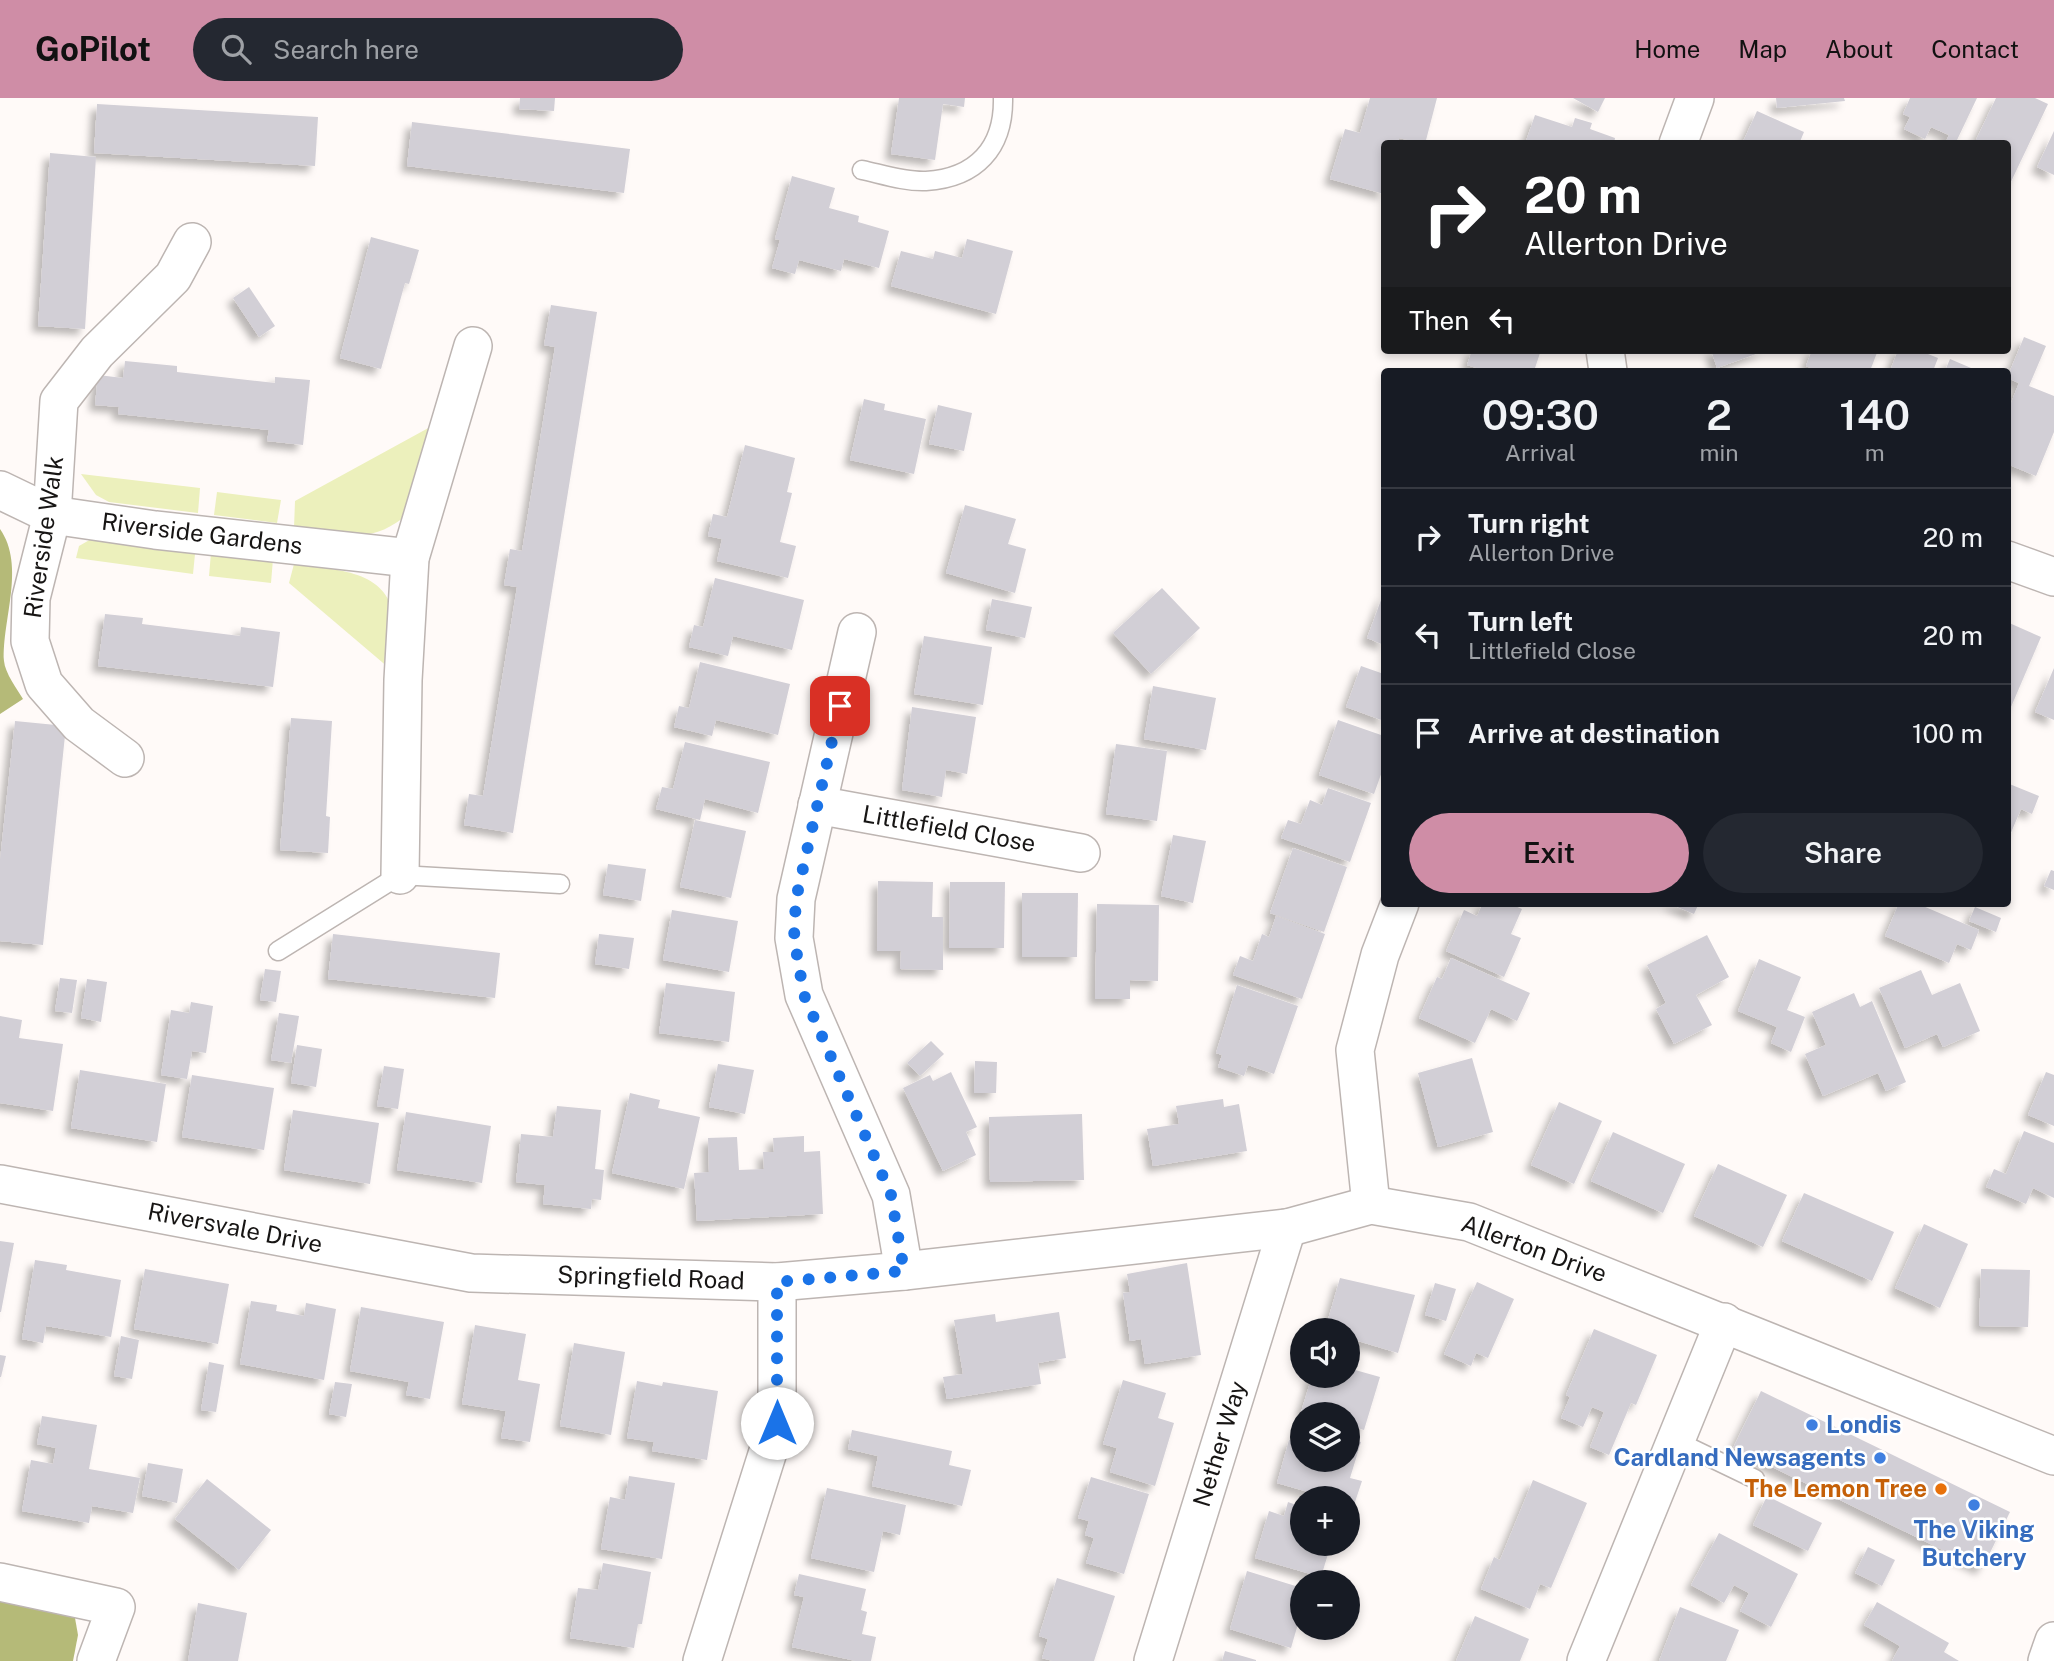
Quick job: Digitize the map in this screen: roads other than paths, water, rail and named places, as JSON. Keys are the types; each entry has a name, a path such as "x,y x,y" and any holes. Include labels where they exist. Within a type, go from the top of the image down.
{"street":[{"path":"1679,140 1695,98"},
{"name":"Riverside Walk","path":"125,758 79,724 44,684 30,641 31,598 52,514 59,401 97,352 173,277 192,242"},
{"path":"400,875 403,680 410,558 473,346"},
{"name":"Riverside Gardens","path":"0,490 52,514 155,530 410,558"},
{"path":"2011,561 2054,577"},
{"path":"858,632 796,899 794,938 804,995 891,1195 904,1271"},
{"name":"Littlefield Close","path":"817,805 1081,853"},
{"path":"1371,1205 1355,1050 1380,955 1398,907"},
{"name":"Riversvale Drive","path":"0,1184 471,1273"},
{"name":"Allerton Drive","path":"777,1282 904,1271 1287,1228 1371,1205 1469,1222 2054,1456"},
{"name":"Nether Way","path":"1153,1661 1287,1228"},
{"name":"Springfield Road","path":"471,1273 777,1282 777,1423 702,1661"},
{"path":"1586,1661 1724,1322"},
{"path":"0,1582 116,1606 96,1661"},
{"path":"2047,1661 2054,1641"}],"lane":[{"path":"862,170 923,181 960,176 986,158 1004,120 1003,98"},
{"path":"278,951 400,875 560,884"},
{"path":"1676,1441 1755,1479"}],"place":[{"name":"Londis","path":"1812,1425"},
{"name":"Cardland Newsagents","path":"1880,1458"},
{"name":"The Lemon Tree","path":"1941,1489"},
{"name":"The Viking Butchery","path":"1974,1505"}]}
